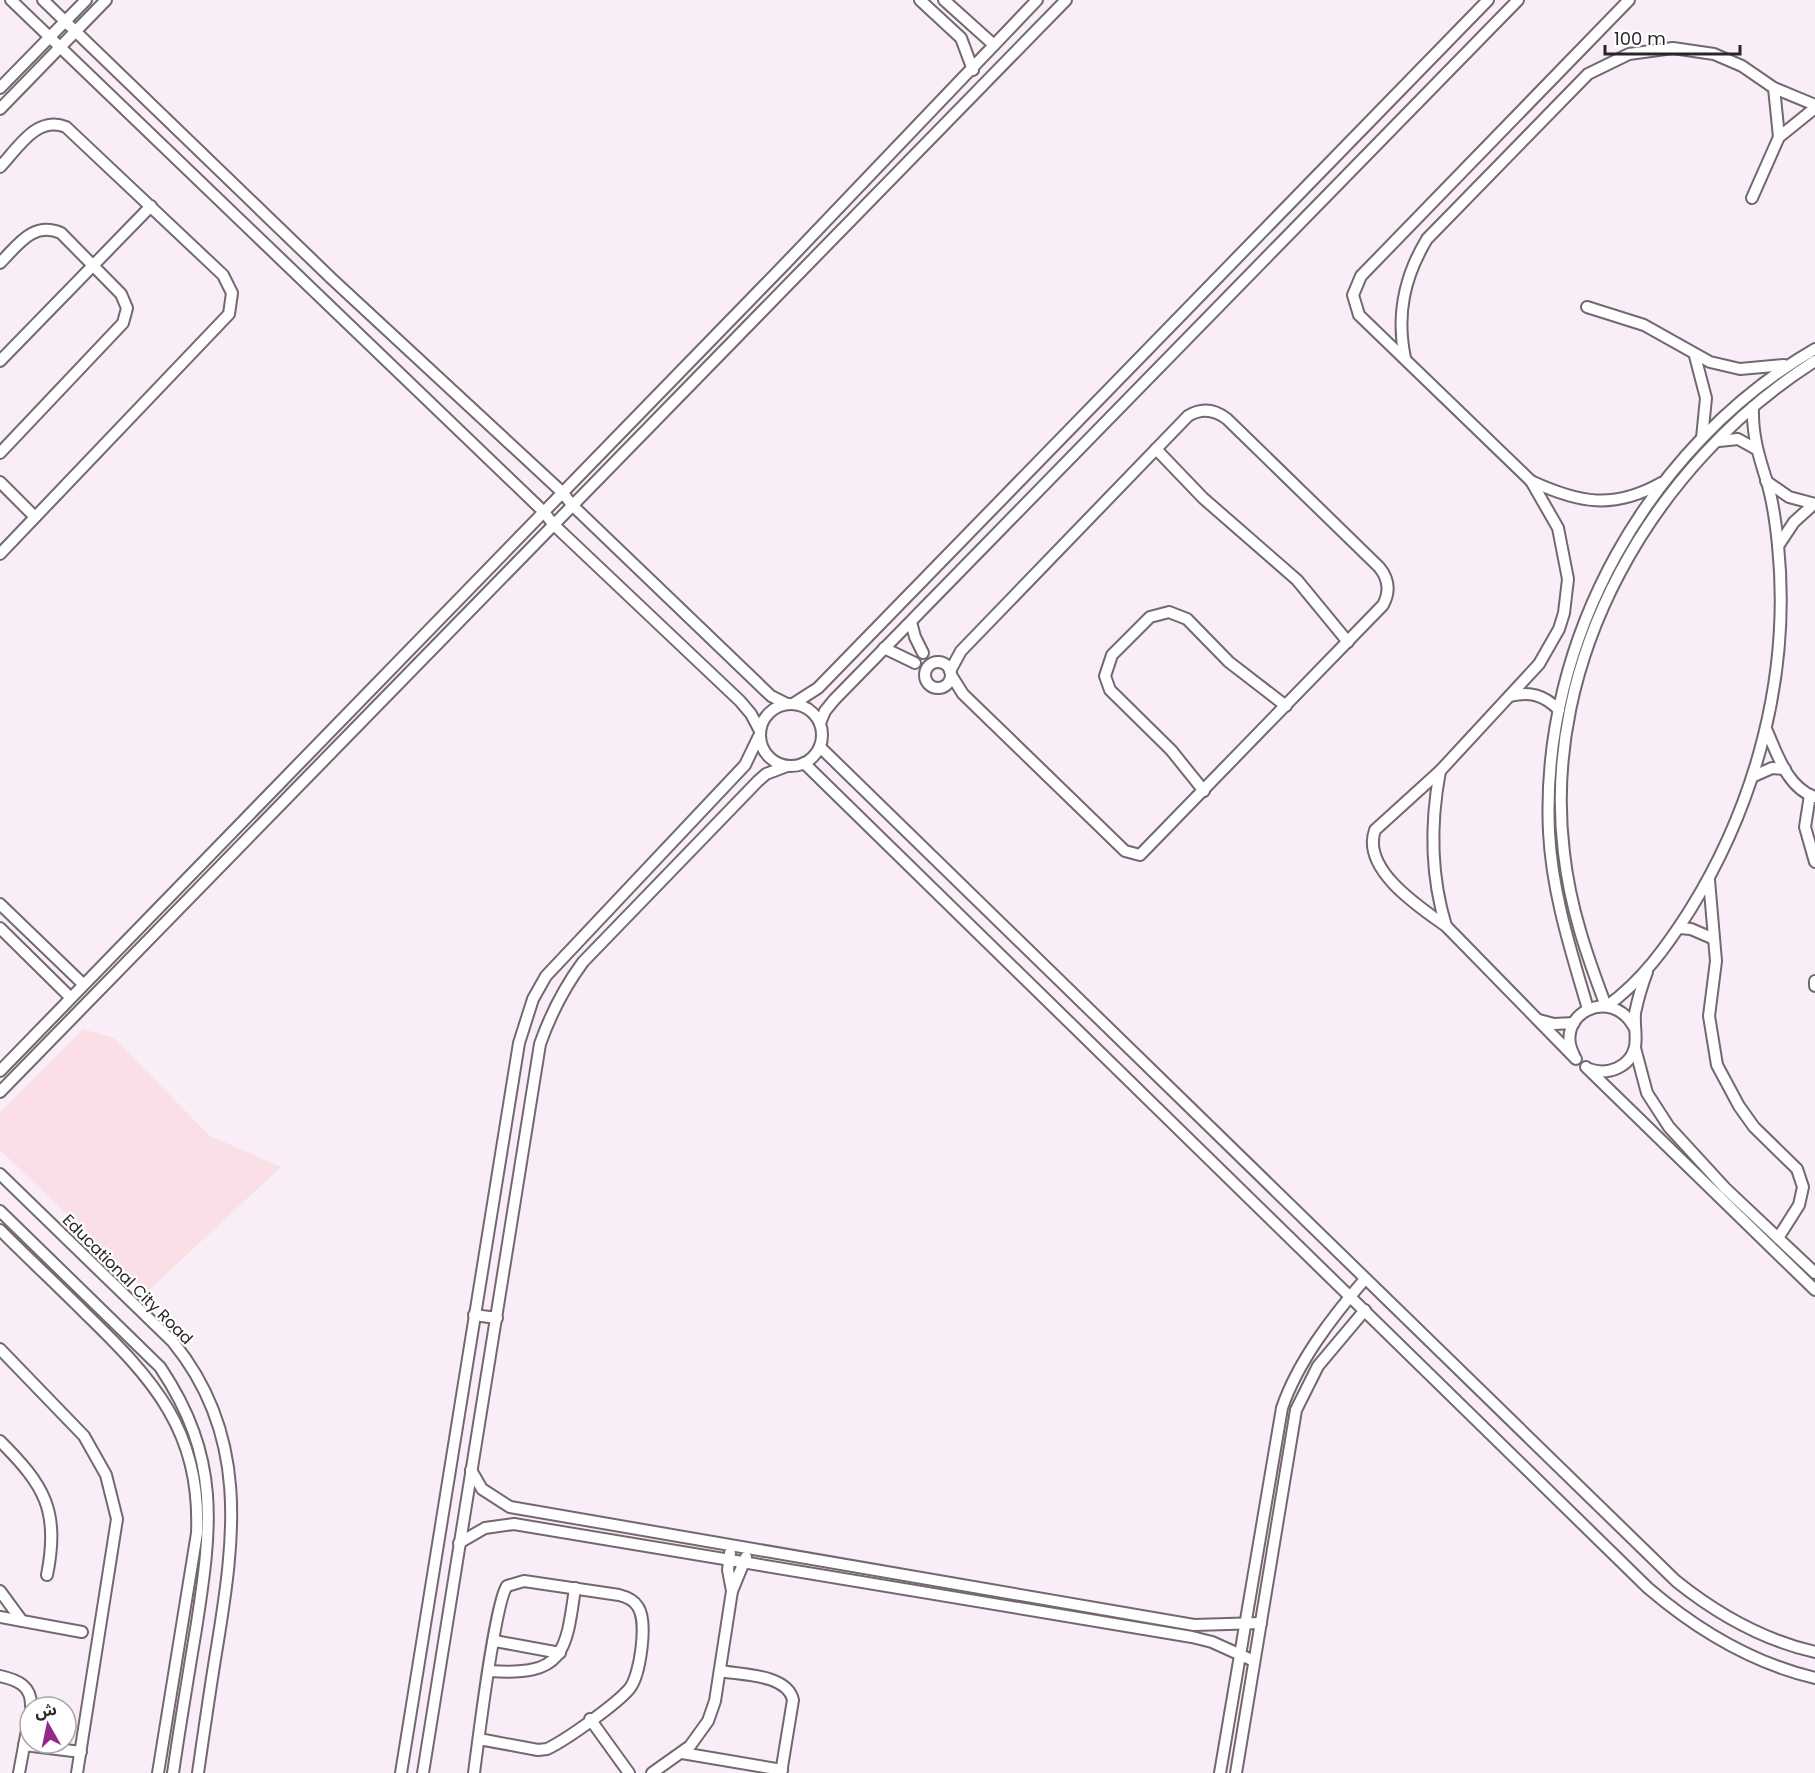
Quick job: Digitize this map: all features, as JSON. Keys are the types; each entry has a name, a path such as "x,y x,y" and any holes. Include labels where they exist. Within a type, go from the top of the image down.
{"street":[{"path":"11,0 544,512 553,524 740,701 751,714 767,756 787,766"},
{"path":"43,0 340,287 563,493 572,506 771,696 807,708 820,723"},
{"path":"0,88 86,0"},
{"path":"0,109 106,0"},
{"path":"920,0 961,38 973,70"},
{"path":"944,0 994,45"},
{"path":"0,1071 82,984 973,70 1037,0"},
{"path":"0,1092 1066,0"},
{"path":"401,1773 519,1043 533,999 553,968 746,765 769,713 818,688 1488,0"},
{"path":"423,1773 540,1044 551,1012 563,989 583,962 758,781 766,774 787,766 804,764 820,747 820,723 829,705 1518,0"},
{"path":"1629,0 1361,276 1353,295 1359,315 1531,481 1551,513 1566,562 1567,596 1559,629 1539,664 1440,771 1375,831 1371,841 1375,859 1397,886 1421,909 1446,926 1576,1059 1721,1192 1815,1290"},
{"path":"1405,358 1400,323 1403,297 1410,271 1427,239 1588,74 1629,54 1673,48 1714,54 1742,66 1774,88 1815,106 1779,137 1752,198"},
{"path":"1774,88 1779,137"},
{"path":"0,167 33,131 41,126 58,124 73,133 223,274 232,293 229,314 0,554"},
{"path":"0,360 151,206"},
{"path":"0,263 24,238 41,229 61,233 122,294 126,301 126,316 123,323 0,453"},
{"path":"1587,307 1644,325 1670,338 1695,356 1740,369 1787,365"},
{"path":"1588,1009 1564,924 1551,853 1549,811 1550,770 1559,710 1579,635 1610,566 1681,462 1757,388 1787,365 1815,349"},
{"path":"1695,356 1706,398 1702,440"},
{"path":"1634,1027 1623,1013 1607,1006 1576,920 1563,851 1561,803 1564,754 1576,686 1594,629 1615,580 1655,515 1692,469 1753,407 1792,375 1815,361"},
{"path":"1787,365 1792,375"},
{"path":"1576,1059 1569,1041 1574,1023 1588,1009 1607,1006 1630,988 1679,928 1710,879 1754,776 1766,729 1779,627 1778,546 1766,481 1756,449 1753,407"},
{"path":"884,648 951,673 963,694 1128,854 1143,853 1386,600 1388,582 1379,567 1222,415 1210,411 1193,413 961,651 951,673 949,683 943,687"},
{"path":"1719,441 1738,439 1756,449"},
{"path":"1156,449 1224,517 1297,580 1348,642"},
{"path":"1681,462 1692,469"},
{"path":"1531,481 1568,497 1608,501 1628,498 1666,481"},
{"path":"1766,481 1789,497 1815,504"},
{"path":"0,482 35,517"},
{"path":"1778,546 1794,522 1815,504"},
{"path":"1204,790 1153,731 1110,690 1105,668 1112,655 1150,617 1162,612 1175,613 1187,619 1247,678 1286,706"},
{"path":"910,622 926,663 929,685 963,694"},
{"path":"1559,629 1579,635"},
{"path":"926,663 961,651"},
{"path":"1510,696 1532,694 1542,697 1559,710"},
{"path":"1766,729 1792,781 1813,796 1806,827 1815,862"},
{"path":"820,747 1676,1581 1708,1605 1744,1626 1783,1643 1815,1652"},
{"path":"804,764 1666,1604 1704,1630 1745,1653 1815,1678"},
{"path":"1754,776 1772,768 1785,769"},
{"path":"1440,771 1433,814 1433,857 1438,900 1446,926"},
{"path":"1710,879 1716,961 1709,1016 1717,1065 1726,1085 1754,1127 1791,1162 1801,1178 1803,1187 1799,1205 1778,1238"},
{"path":"0,904 82,984"},
{"path":"1564,924 1576,920"},
{"path":"0,928 70,997"},
{"path":"1679,928 1697,931 1714,939"},
{"path":"1650,966 1639,996 1634,1027 1635,1048 1642,1078 1660,1116 1721,1192 1813,1270"},
{"path":"1815,981 1815,986"},
{"path":"1537,1019 1554,1024 1574,1023"},
{"path":"1586,1067 1602,1072 1611,1071 1626,1063 1635,1048"},
{"name":"Educational City Road","path":"0,1174 173,1342 192,1368 216,1414 231,1476 233,1536 198,1773"},
{"path":"0,1211 160,1367 182,1403 195,1431 207,1484 209,1532 173,1773"},
{"path":"0,1230 142,1370 168,1408 190,1460 197,1502 196,1533 158,1773"},
{"path":"1220,1773 1282,1408 1298,1372 1365,1279"},
{"path":"1236,1773 1296,1410 1318,1366 1365,1310"},
{"path":"474,1315 496,1318"},
{"path":"0,1349 84,1436 101,1465 113,1497 117,1519 77,1773"},
{"path":"0,1441 31,1472 43,1496 51,1534 47,1575"},
{"path":"471,1470 482,1489 510,1507 1194,1625 1225,1626 1261,1623"},
{"path":"459,1543 485,1528 514,1524 1192,1637 1212,1642 1254,1661"},
{"path":"652,1773 682,1753 697,1738 708,1721 720,1671 732,1591 728,1560 731,1546"},
{"path":"732,1591 745,1563 748,1548"},
{"path":"474,1773 479,1739 495,1641 501,1598 512,1583 524,1581 627,1597 639,1608 643,1623 634,1680 624,1694 547,1749 529,1749 479,1739"},
{"path":"490,1671 531,1671 542,1667 560,1653 568,1636 575,1588"},
{"path":"0,1591 22,1621"},
{"path":"0,1617 82,1632"},
{"path":"495,1641 560,1653"},
{"path":"682,1753 782,1771 793,1700 791,1693 780,1682 720,1671"},
{"path":"0,1676 15,1679 25,1685 31,1695"},
{"path":"590,1719 629,1773"},
{"path":"19,1773 22,1755"}],"shaded area":[{"path":"83,1029 114,1038 210,1136 281,1167 147,1292 0,1150 0,1112"}]}
